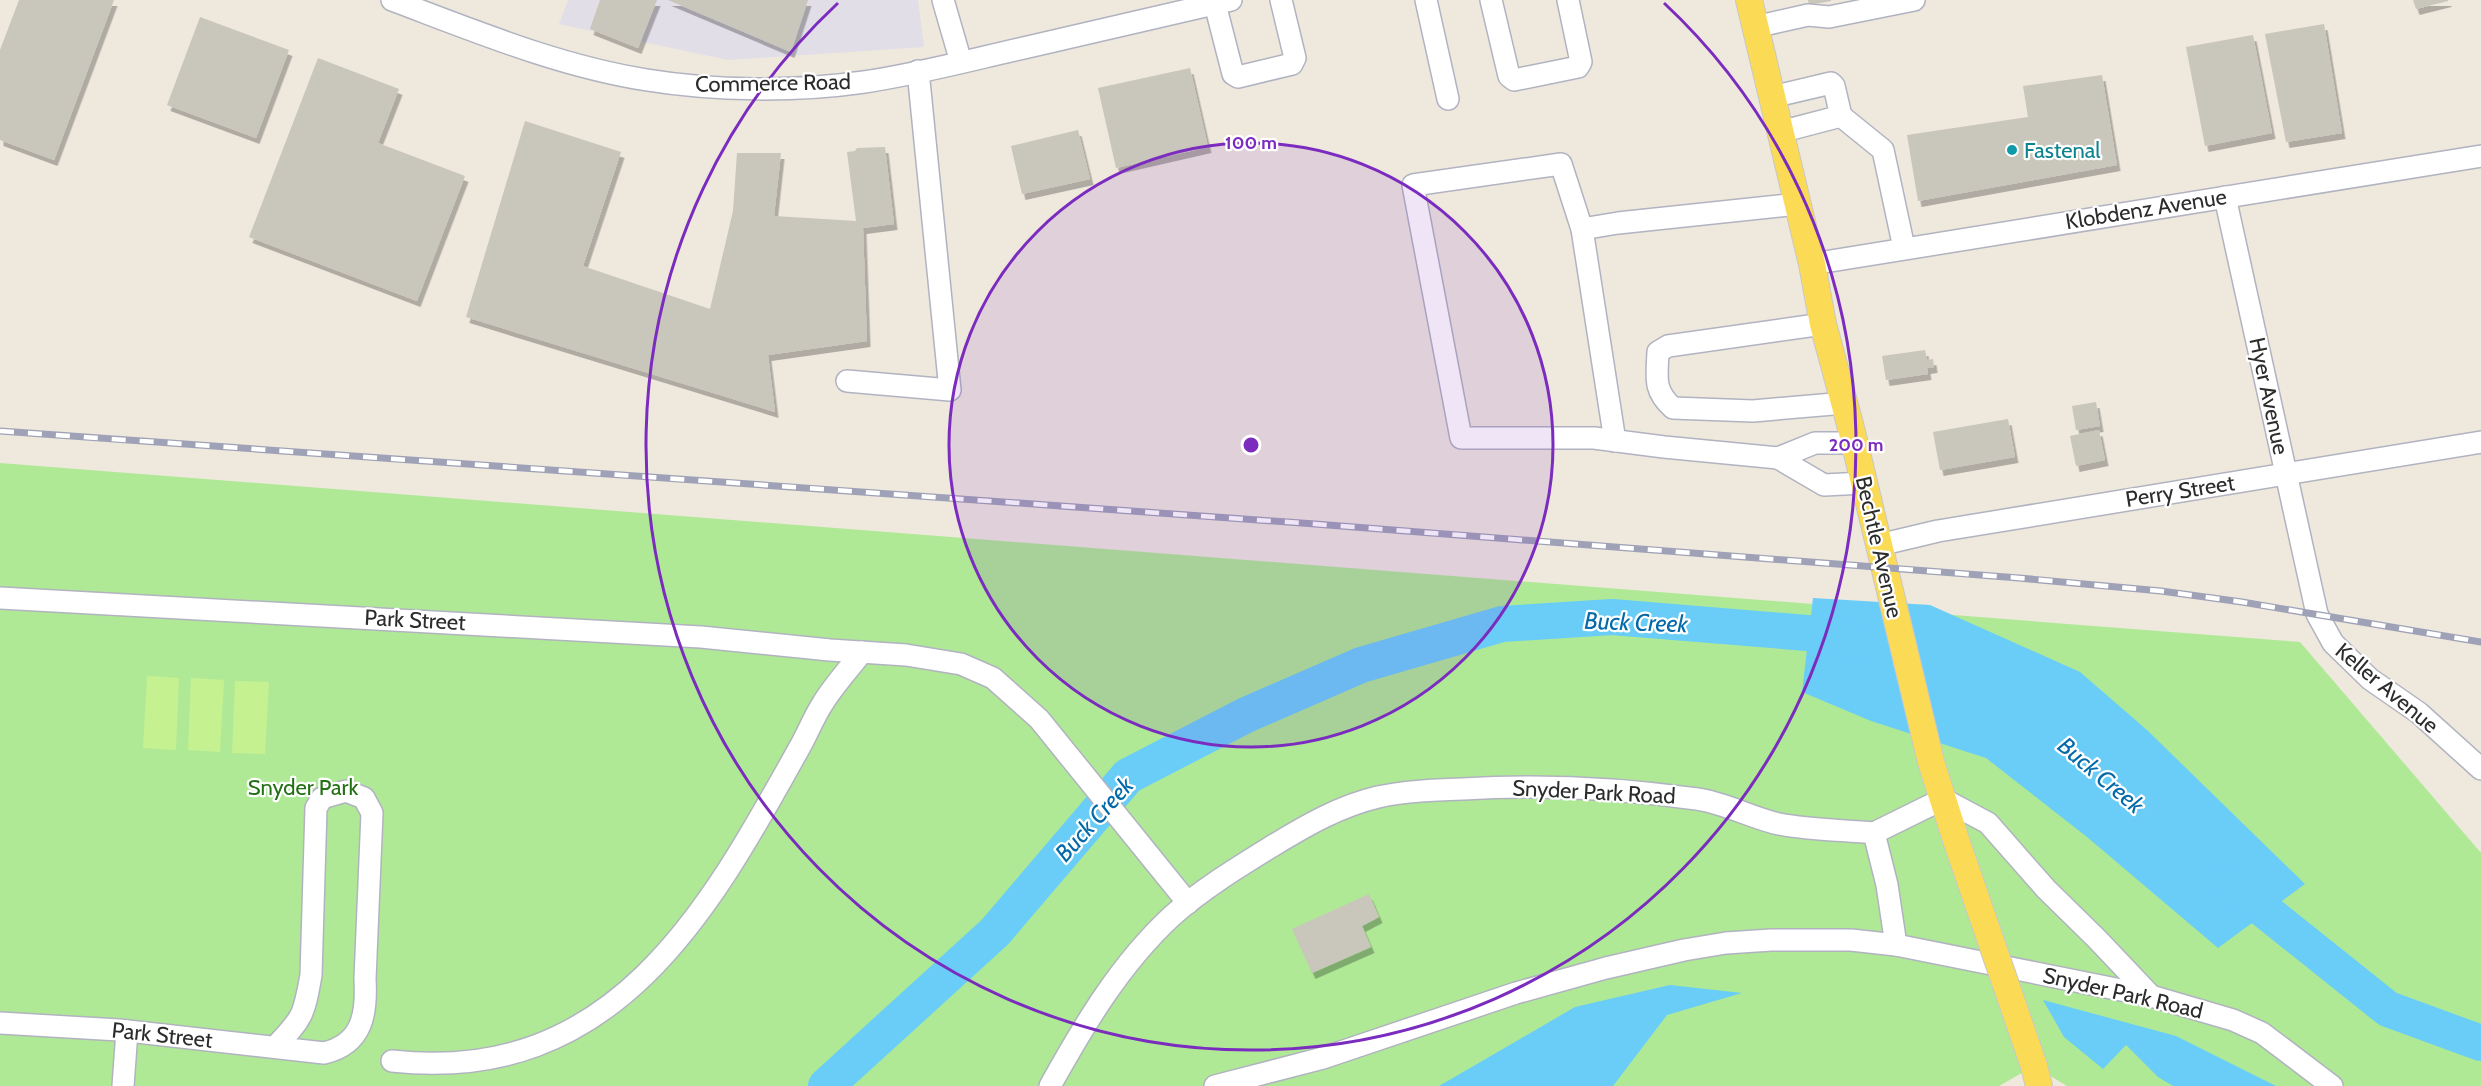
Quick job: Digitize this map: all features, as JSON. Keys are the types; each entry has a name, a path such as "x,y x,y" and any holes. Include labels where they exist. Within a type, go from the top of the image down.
{"main road":[{"name":"Bechtle Avenue","path":"1749,0 1812,264 1823,324 1845,403 1931,762 2037,1076"}],"street":[{"name":"Commerce Road","path":"392,0 416,4 546,57 668,83 743,88 815,87 864,82 1223,2"},
{"path":"943,0 961,62"},
{"path":"1223,2 1233,74 1238,77 1292,64 1295,58 1281,0"},
{"path":"1425,0 1448,99"},
{"path":"1491,0 1509,76 1514,80 1578,67 1581,62 1568,0"},
{"path":"1755,27 1808,15 1828,17 1914,0"},
{"path":"847,381 950,390 918,71"},
{"path":"1772,97 1831,83 1834,86 1841,116 1882,150 1904,248"},
{"path":"1780,132 1841,116"},
{"name":"Klobdenz Avenue","path":"1812,264 2481,156"},
{"path":"1615,441 1582,230 1561,164 1413,185 1461,438 1594,438 1615,441 1778,458 1824,485 1864,483"},
{"name":"Hyer Avenue","path":"2225,197 2311,595"},
{"path":"1582,230 1618,223 1797,204"},
{"path":"1823,324 1668,346 1658,352 1657,387 1663,398 1673,408 1753,411 1845,403"},
{"name":"Perry Street","path":"1879,545 1938,531 2481,442"},
{"path":"1778,458 1815,443 1854,443"},
{"name":"Keller Avenue","path":"2311,595 2317,614 2333,643 2370,679 2419,713 2481,769"},
{"name":"Park Street","path":"0,598 701,637 861,652"},
{"path":"392,1061 445,1064 483,1061 519,1053 558,1038 622,999 654,969 696,918 724,875 824,701 861,652 906,655 961,664 993,678 1039,719 1188,903"},
{"name":"Snyder Park Road","path":"1050,1086 1085,1023 1115,981 1150,939 1188,903 1260,853 1306,825 1342,809 1378,797 1422,791 1511,786 1580,787 1699,799 1728,806 1778,824 1874,833"},
{"name":"Park Street","path":"0,1023 127,1031 324,1053 337,1050 350,1041 362,1023 366,1000 372,813 364,798 346,791 322,798 316,808 311,975 304,1011 295,1027 275,1047"},
{"path":"1896,945 1887,885 1874,833 1943,799 1988,823 2046,889 2151,996"},
{"name":"Snyder Park Road","path":"1215,1086 1323,1058 1516,993 1606,968 1684,950 1726,943 1771,940 1851,940 1896,945 2151,996 2233,1020 2262,1033 2332,1086"},
{"path":"123,1086 127,1031"}],"shaded area":[{"path":"568,0 918,0 924,47 728,60 559,24"}],"green space":[{"name":"Snyder Park","path":"0,463 2300,642 2481,853 2481,1086 2067,1086 2034,1066 1999,1086 0,1086"},
{"path":"147,676 179,678 176,750 143,748"},
{"path":"191,678 224,680 220,752 188,750"},
{"path":"235,681 269,682 265,754 232,753"}],"water":[{"path":"1813,598 1930,605 2080,672 2147,730 2305,884 2218,948 2087,837 1986,758 1871,721 1802,692"},
{"path":"1670,985 1742,993 1667,1015 1613,1086 1439,1086 1575,1007"},
{"path":"2043,1000 2176,1036 2276,1086 2173,1086 2158,1077 2126,1045 2103,1069 2064,1037"}],"building":[{"path":"19,0 114,0 54,160 0,140 0,50"},
{"path":"600,0 657,0 638,48 590,29"},
{"path":"668,0 808,0 791,52"},
{"path":"1808,0 1831,0 1831,1 1809,5"},
{"path":"2413,0 2448,0 2448,1 2416,9"},
{"path":"200,17 289,50 256,138 167,105"},
{"path":"2324,24 2342,133 2286,142 2265,34"},
{"path":"2253,35 2272,133 2205,146 2186,47"},
{"path":"318,58 399,89 378,143 465,176 417,301 249,237"},
{"path":"1190,68 1208,147 1116,168 1098,88"},
{"name":"Fastenal","path":"2102,75 2117,165 1918,201 1907,135 2028,117 2023,86"},
{"path":"525,121 621,152 583,266 710,309 733,211 737,153 781,153 774,216 856,221 847,152 855,151 857,148 885,147 894,224 863,228 867,341 768,355 775,412 466,317"},
{"path":"1078,130 1090,179 1022,194 1011,146"},
{"path":"1925,350 1927,360 1933,359 1934,367 1927,368 1928,374 1886,380 1882,356"},
{"path":"2096,402 2100,426 2076,430 2072,406"},
{"path":"2008,419 2015,457 1940,470 1933,432"},
{"path":"2099,430 2105,460 2076,466 2070,436"},
{"path":"1369,894 1379,917 1362,926 1371,947 1312,973 1292,929"}],"waterway":[{"name":"Buck Creek","path":"826,1086 995,932 1128,776 1246,715 1361,665 1502,624 1612,617 1831,635 1856,644"},
{"name":"Buck Creek","path":"2229,882 2388,1009 2481,1043"}],"railway":[{"path":"0,431 1315,524 2019,578 2161,591 2242,602 2481,642"}],"place":[{"name":"Fastenal","path":"2012,150"}]}
